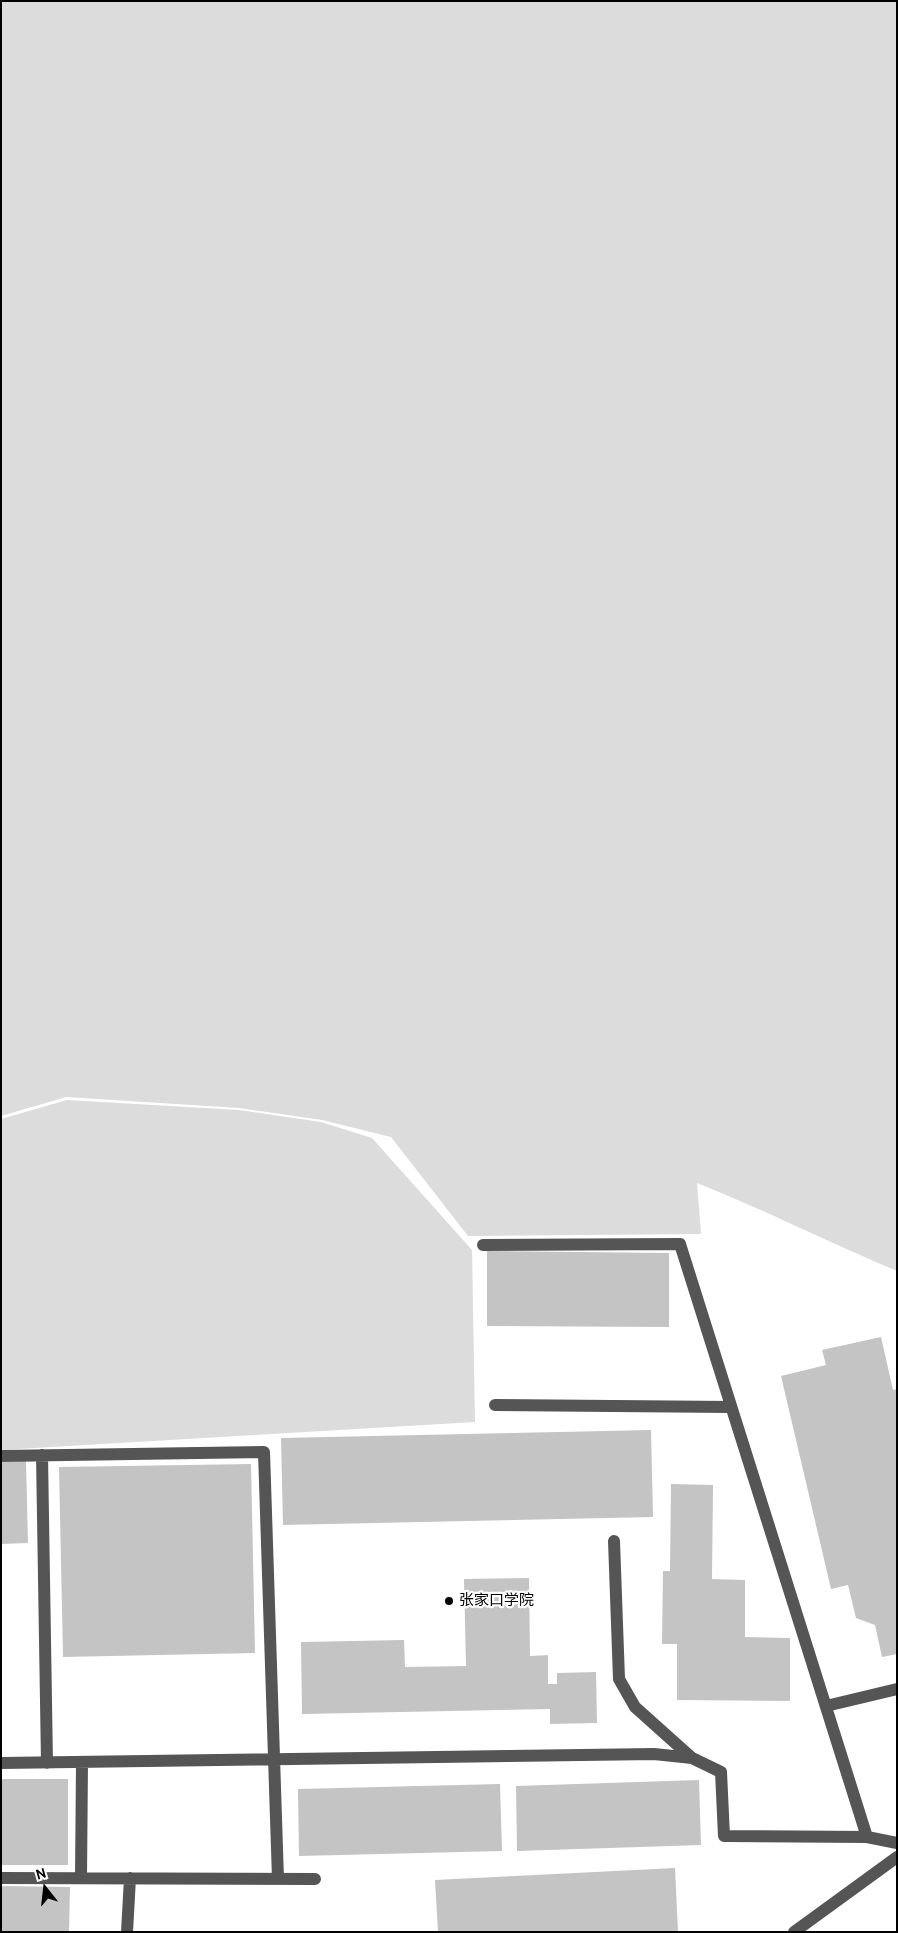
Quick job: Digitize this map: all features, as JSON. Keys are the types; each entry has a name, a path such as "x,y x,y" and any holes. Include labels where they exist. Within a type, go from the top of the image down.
{"lane":[{"path":"483,1245 680,1244 867,1836"},
{"path":"495,1405 731,1406"},
{"path":"1,1456 264,1452 278,1880"},
{"path":"42,1455 47,1763"},
{"path":"614,1541 619,1679 635,1707 692,1758 721,1772 724,1836 867,1836 897,1843"},
{"path":"826,1706 897,1690"},
{"path":"1,1764 654,1754 692,1758"},
{"path":"80,1878 82,1763"},
{"path":"794,1932 897,1857"},
{"path":"1,1878 315,1879"},
{"path":"127,1932 130,1878"}],"shaded area":[{"path":"1,1 897,1 897,1271 697,1183 701,1234 468,1236 391,1137 322,1120 239,1108 66,1097 1,1116"},
{"path":"67,1100 239,1110 321,1122 372,1138 472,1250 475,1422 1,1450 1,1119"}],"building":[{"path":"487,1251 669,1253 669,1327 487,1326"},
{"path":"881,1337 893,1390 897,1389 897,1654 882,1657 875,1625 856,1618 848,1585 831,1589 781,1376 826,1365 822,1350"},
{"path":"651,1430 653,1517 283,1525 281,1438"},
{"path":"26,1461 28,1543 1,1544 1,1462"},
{"path":"251,1464 255,1653 63,1657 59,1467"},
{"path":"671,1484 713,1485 712,1579 745,1580 745,1637 790,1638 790,1701 677,1700 677,1644 662,1644 663,1571 670,1571"},
{"path":"529,1578 530,1656 548,1655 548,1684 557,1684 557,1673 596,1672 597,1723 550,1724 550,1709 302,1714 301,1642 404,1640 405,1667 466,1666 464,1579"},
{"path":"1,1779 68,1779 68,1865 1,1865"},
{"path":"699,1780 701,1845 517,1851 516,1786"},
{"path":"500,1784 502,1851 299,1856 298,1789"},
{"path":"675,1868 678,1932 438,1932 435,1880"},
{"path":"1,1886 70,1887 69,1932 1,1932"}],"place":[{"name":"张家口学院","path":"449,1601"}]}
